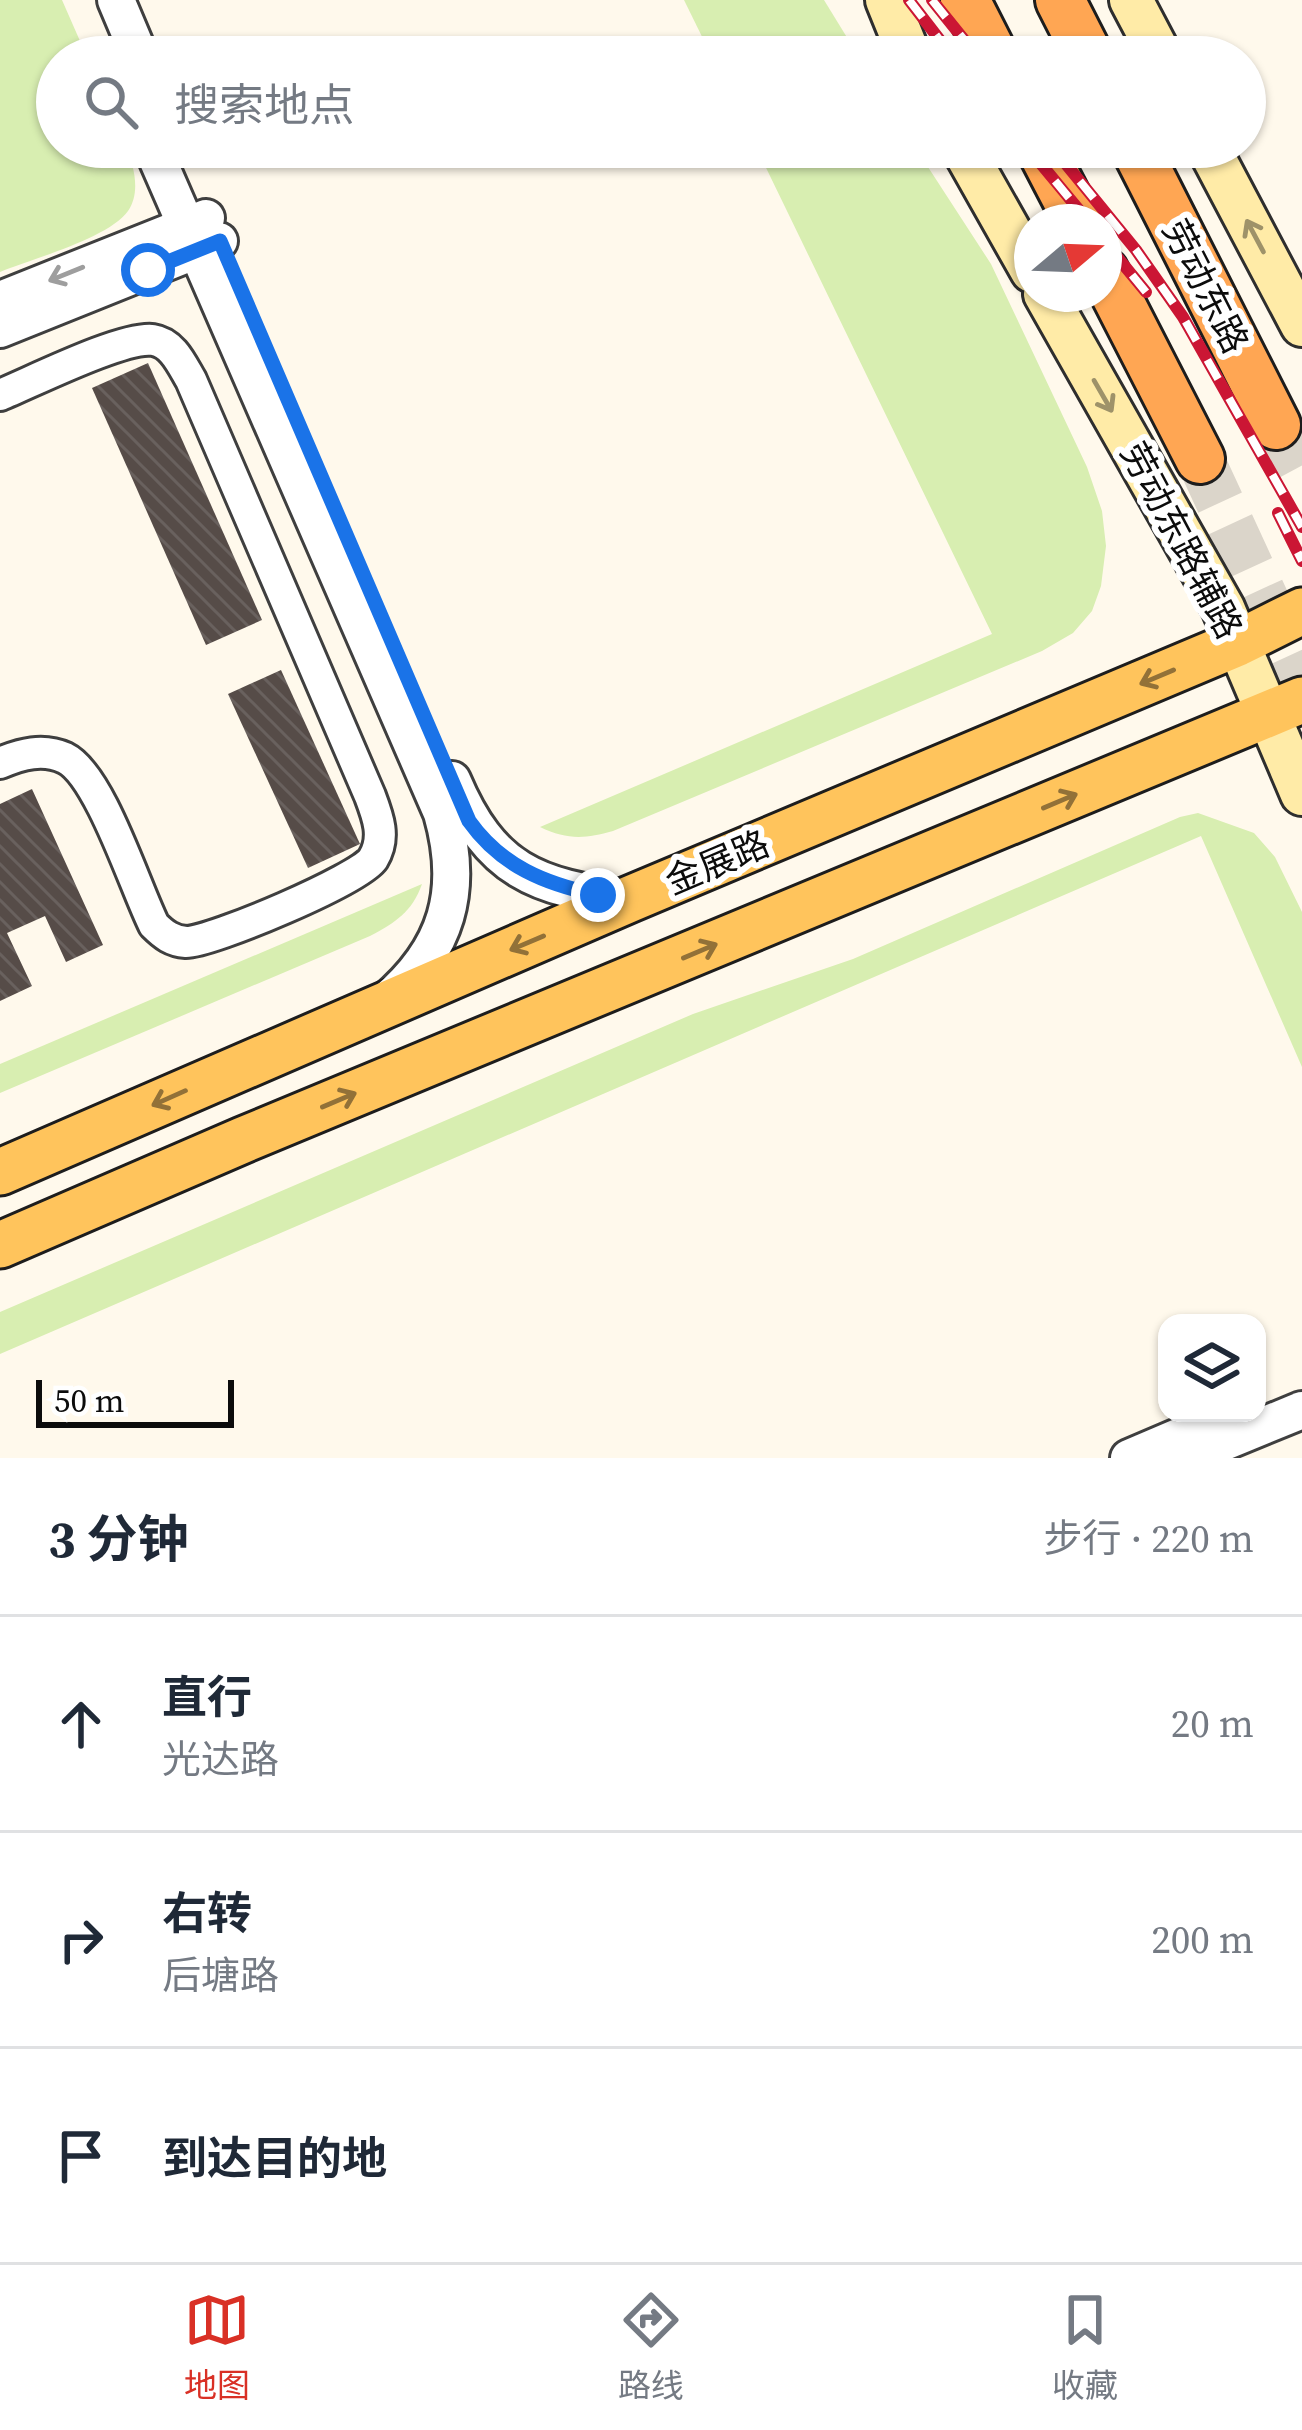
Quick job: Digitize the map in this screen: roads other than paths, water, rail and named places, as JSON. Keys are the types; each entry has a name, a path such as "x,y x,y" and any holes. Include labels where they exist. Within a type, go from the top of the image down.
{"highway":[{"path":"965,0 983,36"},
{"path":"1060,0 1078,36"},
{"path":"1051,168 1069,204"},
{"name":"劳动东路","path":"1146,168 1276,425"},
{"path":"1122,307 1200,460"}],"main road":[{"path":"887,0 902,36"},
{"path":"1131,0 1150,36"},
{"path":"974,168 1014,239"},
{"path":"1219,168 1302,325"},
{"name":"劳动东路辅路","path":"1055,312 1223,608 1238,643 1285,707 1302,794"},
{"name":"金展路","path":"0,1172 381,1005 1238,643 1302,611"},
{"name":"金展路","path":"0,1245 1285,707"}],"street":[{"path":"88,0 104,36"},
{"path":"116,0 131,36"},
{"path":"164,168 203,233 469,821 485,844 533,876 564,888 630,899"},
{"path":"185,168 203,233 449,837 454,888 439,932 412,976 381,1005"},
{"path":"0,300 203,233"},
{"path":"0,329 203,233"},
{"path":"0,395 118,347 152,340 167,346 181,361 370,796 381,838 376,855 351,878 215,935 180,942 154,925 100,802 79,767 49,752 31,752 0,763"},
{"path":"1266,1401 1302,1386"},
{"path":"1186,1458 1302,1410"},
{"path":"1130,1458 1215,1422"}],"tunnel":[{"path":"1276,425 1302,474"},
{"path":"1200,459 1302,680"}],"railway":[{"path":"909,0 937,36"},
{"path":"932,0 961,36"},
{"path":"1044,168 1074,204"},
{"path":"1069,168 1183,317 1302,527"},
{"path":"1122,263 1146,292"},
{"path":"1278,513 1302,561"}]}
